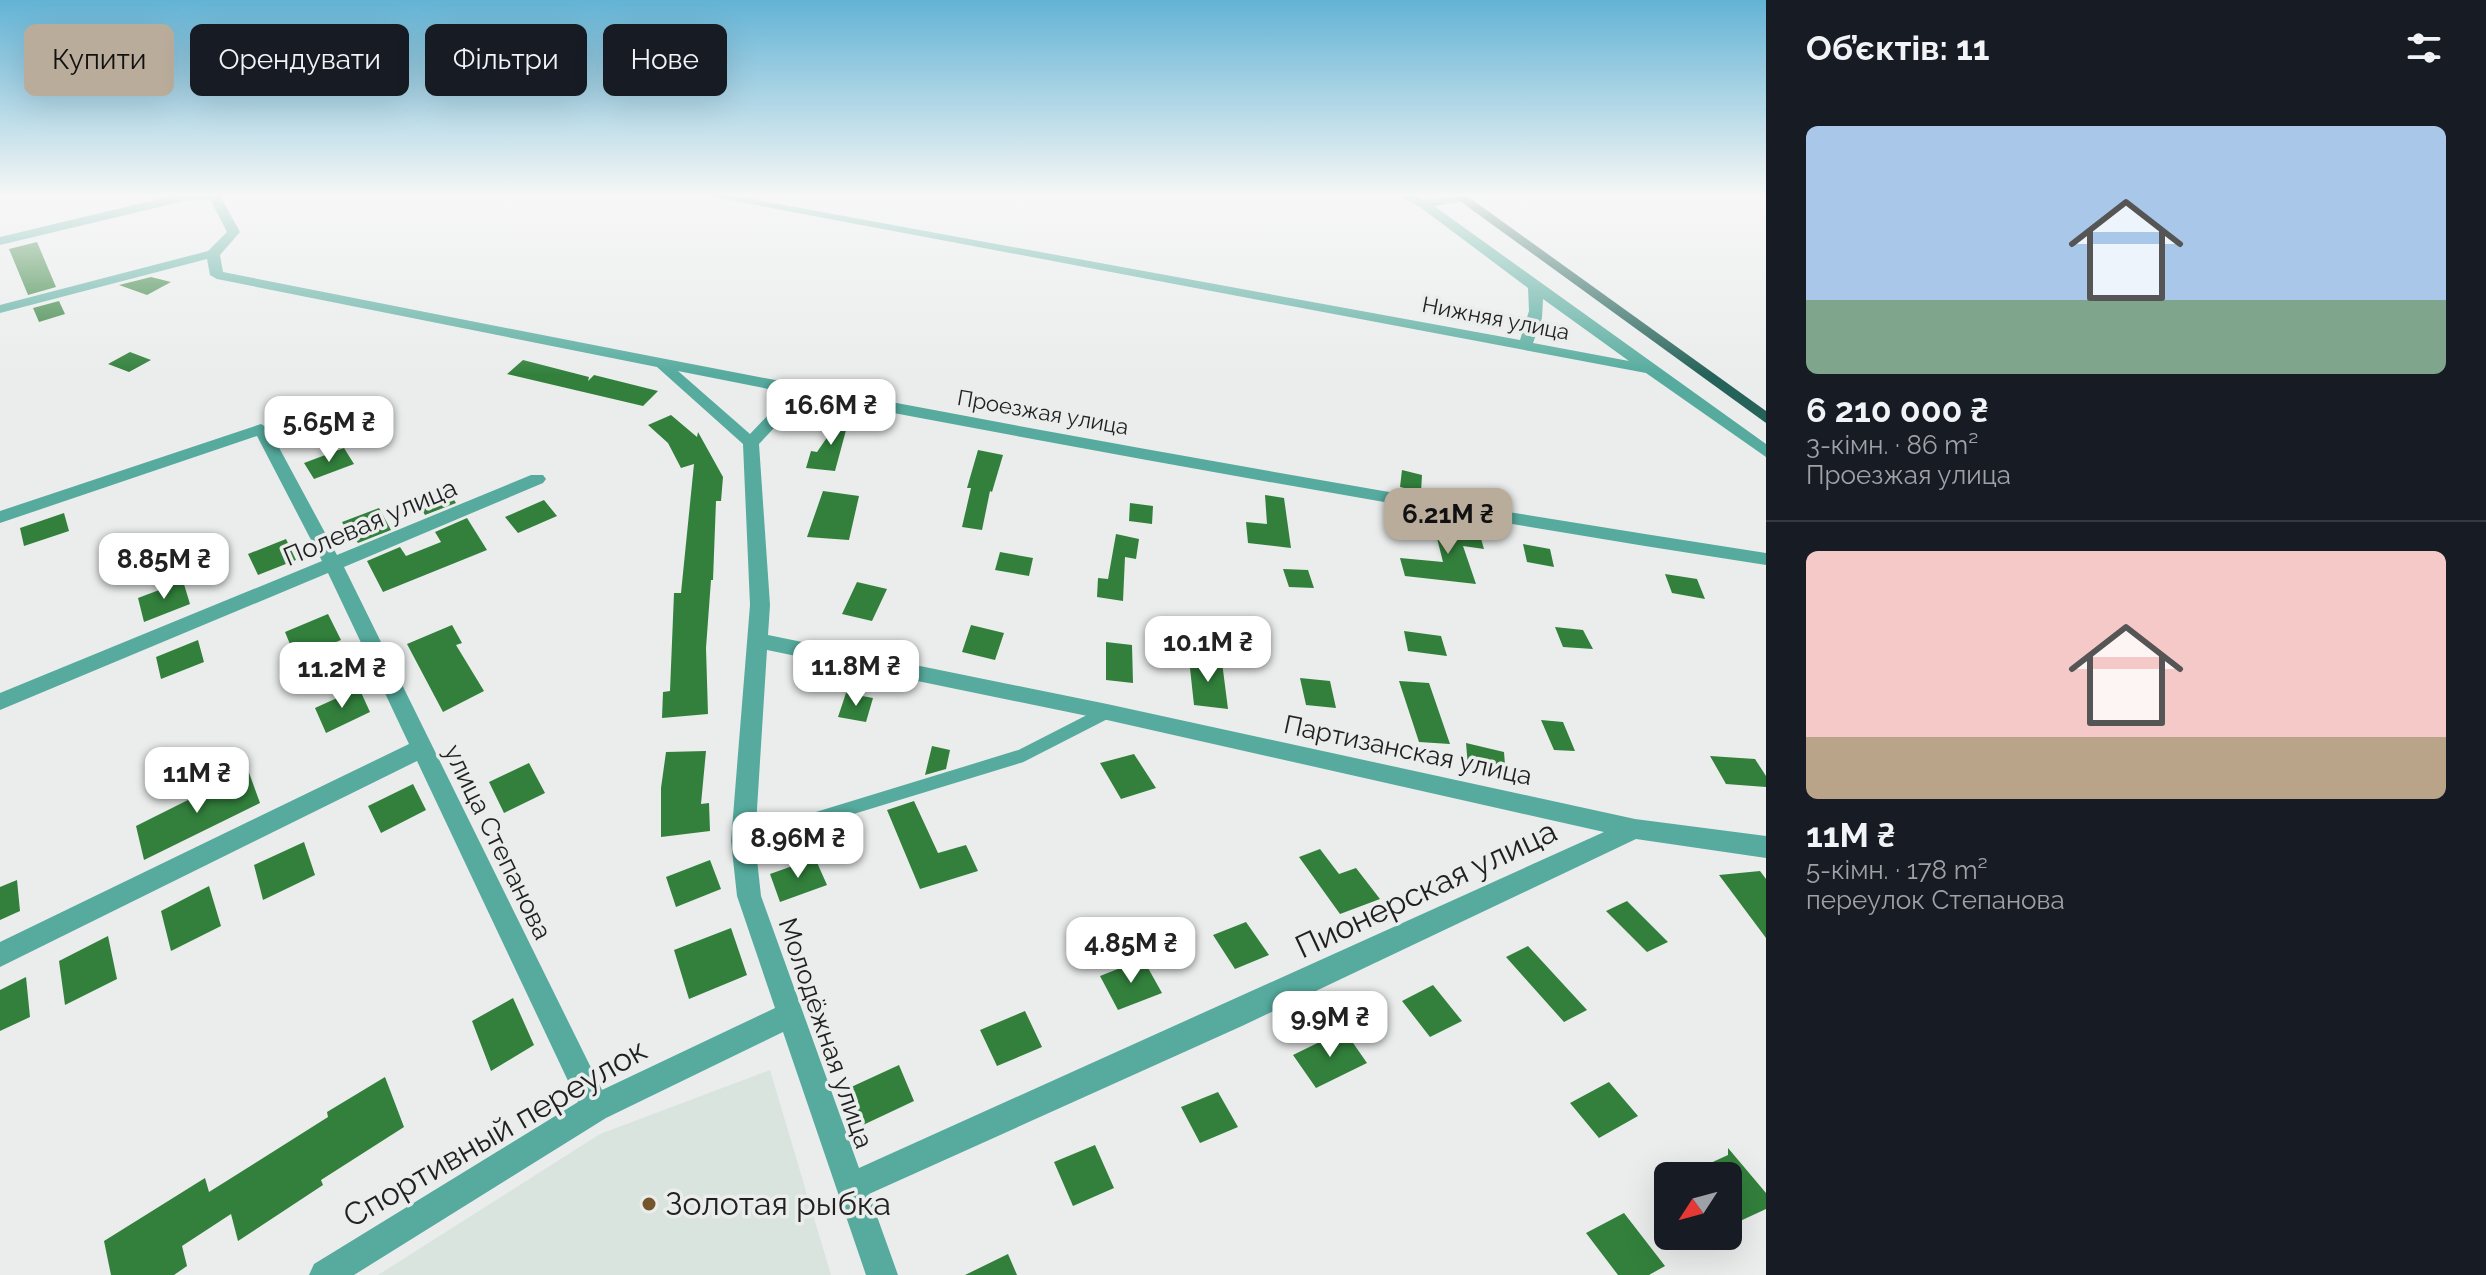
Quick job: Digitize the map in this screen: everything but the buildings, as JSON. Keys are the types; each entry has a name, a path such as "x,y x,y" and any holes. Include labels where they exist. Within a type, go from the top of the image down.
{"main road":[{"path":"1541,256 1766,418"}],"street":[{"path":"0,309 207,256"},
{"name":"Проезжая улица","path":"213,256 217,275 663,366 1332,488 1766,559"},
{"name":"Нижняя улица","path":"1038,256 1656,370"},
{"path":"1492,256 1656,370 1766,452"},
{"path":"1525,345 1536,320 1538,304 1535,288"},
{"path":"663,366 751,443 801,390"},
{"name":"улица Степанова","path":"0,517 261,429 334,566 596,1108"},
{"name":"Молодёжная улица","path":"751,443 760,605 743,841 749,896 882,1275"},
{"name":"Полевая улица","path":"0,702 334,566 537,479"},
{"name":"Партизанская улица","path":"757,640 1107,712 1635,829 1766,847"},
{"path":"0,955 422,748"},
{"name":"Пионерская улица","path":"851,1187 1232,1016 1635,829"},
{"name":"Спортивный переулок","path":"325,1275 596,1108 790,1015"}],"lane":[{"path":"743,841 1021,756 1107,712"}],"shaded area":[{"name":"Золотая рыбка","path":"770,1070 831,1275 378,1275 600,1134"}],"place":[{"name":"Золотая рыбка","path":"649,1204"}]}
